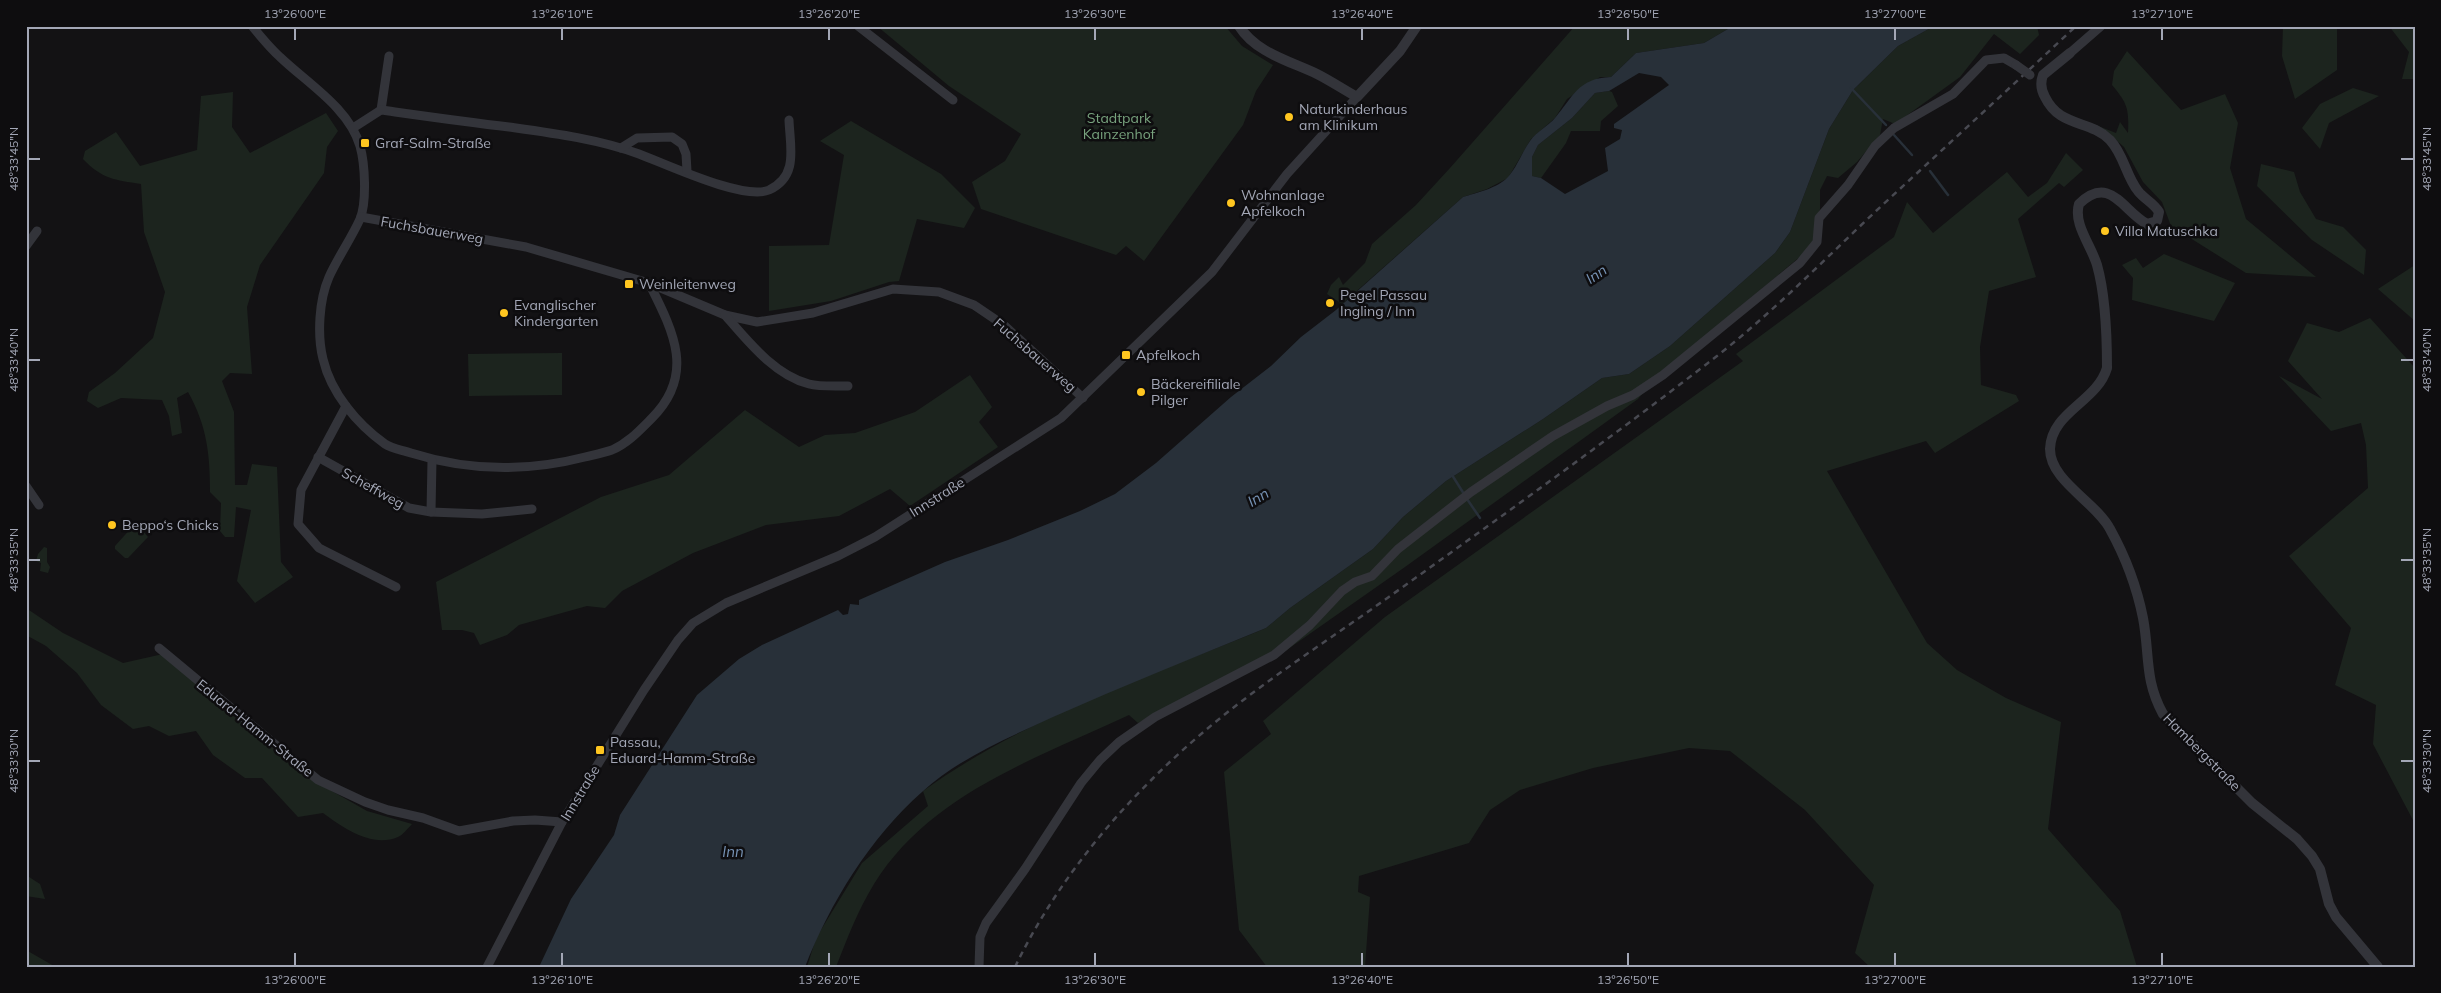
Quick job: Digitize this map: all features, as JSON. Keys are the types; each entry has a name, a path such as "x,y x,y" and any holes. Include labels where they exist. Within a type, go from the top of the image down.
{"street":[{"name":"Fuchsbauerweg","path":"252,26 278,56 343,115 353,128 364,163 361,217 526,247 649,283 725,315 757,322 813,313 893,289 939,292 974,305 1005,326 1083,398"},
{"path":"858,26 953,100"},
{"path":"1239,26 1250,40 1277,57 1317,75 1358,97"},
{"name":"Innstraße","path":"487,967 562,822 644,690 678,640 693,623 726,603 838,556 875,537 1047,428 1083,398 1163,316 1212,272 1286,174 1400,51 1417,26"},
{"path":"980,967 980,937 986,923 1025,869 1081,783 1100,760 1119,742 1155,717 1274,655 1310,626 1342,591 1355,582 1372,576 1398,549 1471,492 1553,436 1607,406 1633,395 1662,376 1800,263 1814,249 1817,242 1819,218 1848,185 1875,146 1894,128 1953,94 1986,60 2004,58 2030,76 2041,80 2050,68 2101,26"},
{"path":"381,110 389,56"},
{"name":"Hambergstraße","path":"2041,80 2045,98 2058,115 2095,130 2110,140 2139,192 2159,212 2157,221 2147,224 2111,195 2103,192 2094,193 2080,204 2078,219 2097,264 2101,281 2107,368 2100,386 2061,421 2054,432 2050,447 2053,466 2059,475 2105,520 2122,553 2143,617 2151,690 2162,714 2252,803 2297,840 2312,856 2320,869 2329,904 2336,917 2378,967"},
{"path":"353,128 381,110 550,133 621,148 687,172 718,186 748,192 767,191 781,183 791,166 789,120"},
{"path":"621,148 637,138 672,137 682,144 686,154 687,172"},
{"path":"361,217 328,279 320,316 322,356 328,379 346,406 386,445 432,460 477,468 561,464 611,450 634,436 662,408 673,389 677,357 673,334 649,283"},
{"path":"26,246 37,231"},
{"name":"Fuchsbauerweg","path":"725,315 747,340 779,369 808,384 848,386"},
{"path":"346,406 300,490 298,524 319,548 396,587"},
{"name":"Scheffweg","path":"318,457 409,508 431,512 482,514 532,509"},
{"path":"431,512 432,460"},
{"path":"26,486 38,505"},
{"name":"Eduard-Hamm-Straße","path":"159,648 318,780 365,802 388,810 423,818 459,831 513,821 562,822"}],"green space":[{"name":"Stadtpark Kainzenhof","path":"877,26 1225,26 1242,46 1273,65 1256,91 1243,125 1144,261 1126,246 1116,255 981,209 972,182 1005,161 1021,134 949,86"},
{"path":"1575,26 1733,26 1704,43 1636,53 1611,77 1600,77 1567,99 1555,118 1531,139 1508,178 1487,189 1463,197 1342,304 1327,294 1331,285 1339,277 1343,285 1365,263 1372,244 1416,205"},
{"path":"1934,26 2037,26 2039,35 2020,54 1994,34 1960,77 1895,124 1883,119 1880,135 1857,162 1838,178 1827,176 1820,190 1820,209 1814,245 1655,378 1638,399 1271,661 1237,674 1138,723 1129,715 1023,763 988,781 955,802 925,825 897,852 868,894 836,967 807,967 816,938 862,863 928,806 923,791 1004,741 1046,720 1134,681 1266,628 1290,608 1373,549 1403,517 1446,481 1543,419 1602,378 1629,374 1670,346 1775,253 1790,232 1829,129 1853,90 1898,46"},
{"path":"2283,26 2337,26 2337,70 2295,99 2282,56"},
{"path":"2389,26 2415,26 2415,79 2402,79 2409,52"},
{"path":"2127,51 2181,110 2225,94 2238,123 2230,168 2246,219 2316,277 2246,273 2171,226 2162,202 2143,182 2124,147 2105,130 2078,118 2116,133 2120,122 2128,133 2126,107 2112,85 2114,71"},
{"path":"2353,88 2379,96 2329,123 2320,149 2302,128 2320,104"},
{"path":"233,92 232,127 250,153 326,113 338,131 327,147 324,173 260,265 247,307 252,374 230,373 222,381 234,412 235,485 247,485 252,464 277,467 281,562 293,577 255,603 237,581 251,510 236,507 234,537 225,537 220,531 221,503 210,492 206,440 199,417 188,392 177,398 182,433 172,436 169,416 162,400 121,398 98,408 87,401 89,392 115,373 153,338 165,292 144,232 141,184 109,178 96,171 83,159 85,151 116,132 140,166 197,150 201,96"},
{"path":"1612,92 1618,106 1601,121 1600,131 1571,131 1566,143 1541,178 1532,176 1532,157 1538,145 1572,118 1595,93"},
{"path":"851,121 941,174 975,208 964,228 917,219 899,281 889,282 831,301 769,311 769,246 829,245 844,155 820,141"},
{"path":"2066,153 2083,170 2064,187 2059,183 2018,219 2036,277 1989,291 1980,347 1981,385 2016,395 2019,401 1935,453 1926,441 1827,471 1927,643 1957,670 2006,698 2061,722 2048,829 2120,911 2137,967 1870,967 1855,953 1874,885 1805,810 1730,751 1689,748 1593,768 1520,790 1490,810 1469,843 1359,876 1358,892 1370,897 1365,967 1267,967 1239,930 1224,772 1271,734 1263,721 1385,617 1743,361 1736,354 1894,237 1907,202 1933,233 2007,172 2028,197 2047,183"},
{"path":"2261,164 2294,172 2300,192 2316,219 2343,227 2366,250 2364,275 2312,240 2257,186"},
{"path":"2164,254 2235,283 2214,321 2132,300 2133,278 2122,265 2136,258 2143,268"},
{"path":"2415,265 2415,321 2378,289"},
{"path":"2370,318 2415,368 2415,824 2373,744 2376,705 2335,685 2351,628 2289,556 2368,488 2366,445 2361,423 2331,431 2279,376 2322,399 2288,361 2307,323 2339,332"},
{"path":"562,353 562,395 469,396 468,354"},
{"path":"970,375 992,407 979,422 998,447 910,506 890,489 839,516 766,525 693,553 622,591 605,608 587,606 519,625 507,635 480,645 474,633 462,630 442,630 436,582 601,497 669,475 745,410 799,447 825,435 855,433 915,412"},
{"path":"137,524 148,537 128,558 125,558 115,549 115,546"},
{"path":"44,547 47,548 47,562 50,567 48,573 40,571 41,563 36,561 38,554"},
{"path":"26,608 63,633 123,663 163,654 316,782 367,811 412,824 398,837 378,840 358,835 339,825 323,813 298,817 262,778 245,778 213,755 196,731 169,736 149,726 133,729 101,705 77,673 46,646 26,635"},
{"path":"26,875 40,884 45,899 26,896"},
{"path":"26,950 54,966 57,967 26,967"}],"water":[{"name":"Inn","path":"1733,26 1934,26 1898,46 1853,90 1829,129 1790,232 1775,253 1670,346 1629,374 1602,378 1543,419 1446,481 1403,517 1373,549 1290,608 1266,628 1053,717 968,759 936,780 903,810 885,830 853,873 827,919 805,967 539,967 571,899 614,835 620,815 697,695 739,659 762,645 838,610 843,615 848,614 850,604 859,605 859,600 945,562 1008,540 1080,511 1115,494 1156,463 1231,397 1271,366 1301,337 1336,310 1463,197 1487,190 1504,181 1514,169 1527,145 1555,118 1577,90 1591,81 1611,77 1636,53 1704,43","holes":["1639,73 1661,77 1669,85 1614,124 1614,128 1622,130 1620,139 1605,148 1608,171 1565,194 1541,178 1532,176 1532,157 1538,145 1572,118 1595,93 1609,91"]}],"waterway":[{"path":"1851,88 1886,125"},
{"path":"1894,135 1912,155"},
{"path":"1930,171 1948,195"},
{"path":"1452,475 1464,494"},
{"path":"1467,499 1480,518"}],"railway":[{"path":"1015,967 1033,932 1077,866 1127,805 1183,750 1257,690 1637,417 1738,339 2076,26"}],"place":[{"name":"Naturkinderhaus am Klinikum","path":"1289,117"},
{"name":"Graf-Salm-Straße","path":"365,143"},
{"name":"Wohnanlage Apfelkoch","path":"1231,203"},
{"name":"Villa Matuschka","path":"2105,231"},
{"name":"Weinleitenweg","path":"629,284"},
{"name":"Pegel Passau Ingling / Inn","path":"1330,303"},
{"name":"Evanglischer Kindergarten","path":"504,313"},
{"name":"Apfelkoch","path":"1126,355"},
{"name":"Bäckereifiliale Pilger","path":"1141,392"},
{"name":"Beppo‘s Chicks","path":"112,525"},
{"name":"Passau, Eduard-Hamm-Straße","path":"600,750"}]}
